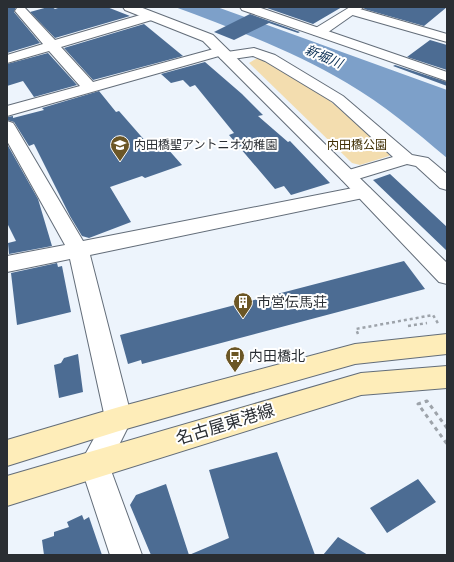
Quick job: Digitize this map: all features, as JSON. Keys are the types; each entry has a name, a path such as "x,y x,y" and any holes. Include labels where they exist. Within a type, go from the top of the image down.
{"main road":[{"path":"7,453 119,419 355,354 447,344"},
{"name":"名古屋東港線","path":"7,491 361,384 447,377"}],"street":[{"path":"129,7 208,38 447,276"},
{"path":"246,7 447,77"},
{"path":"7,14 26,9 52,45 90,88"},
{"path":"319,32 355,9 447,38"},
{"path":"7,58 151,16"},
{"path":"7,111 224,53 254,52 270,58 338,99 406,158 422,162 447,184"},
{"path":"7,126 78,250 119,419 94,464 126,555"},
{"path":"348,176 406,158"},
{"path":"7,264 363,192"}],"path":[{"path":"359,335 356,329 434,315"},
{"path":"404,327 427,323"},
{"path":"447,428 427,401 418,404 447,444"}],"green space":[{"name":"内田橋公園","path":"259,57 316,89 391,153 389,156 360,165 352,163 249,63"}],"water":[{"name":"新堀川","path":"175,7 217,7 447,90 447,158 386,109 327,71 263,41"}],"building":[{"path":"7,7 16,7 14,12 40,43 7,53"},
{"path":"48,7 55,9 61,7 107,7 130,16 55,38 30,12"},
{"path":"264,7 342,7 313,24"},
{"path":"365,7 447,7 424,26 364,9"},
{"path":"250,14 300,32 298,33 269,23 234,40 214,32"},
{"path":"144,24 183,56 93,80 64,48"},
{"path":"430,40 447,45 447,70 407,57"},
{"path":"48,53 77,85 34,97 23,81 7,86 7,64"},
{"path":"205,62 242,94 263,115 258,116 288,142 290,141 330,183 291,195 284,186 275,189 229,135 234,133 195,85 190,87 183,80 171,83 161,74"},
{"path":"395,65 447,82 447,86 393,66"},
{"path":"99,91 116,112 119,111 147,143 159,139 182,165 145,178 142,176 110,187 131,222 89,238 82,236 70,216 34,144 29,146 14,122 7,120 7,117 13,116 13,118 44,110 42,108"},
{"path":"7,144 38,199 52,246 9,254 8,243 16,241 7,223"},
{"path":"390,174 447,227 447,251 373,180"},
{"name":"市営伝馬荘","path":"404,261 425,289 142,364 141,360 128,364 120,335"},
{"path":"57,263 58,267 62,266 71,312 17,325 11,273"},
{"path":"78,354 83,392 59,398 54,365 61,363 64,358"},
{"path":"277,452 315,555 189,555 229,538 209,470"},
{"path":"418,479 436,502 387,533 370,508"},
{"path":"166,484 189,555 151,555 130,505 136,495"},
{"path":"82,515 84,520 89,517 102,555 44,555 42,540 54,536 54,532 69,527 67,522"},
{"path":"338,537 368,555 323,555"}],"place":[{"name":"内田橋聖アントニオ幼稚園","path":"120,162"},
{"name":"市営伝馬荘","path":"243,319"},
{"name":"内田橋北","path":"235,373"}]}
